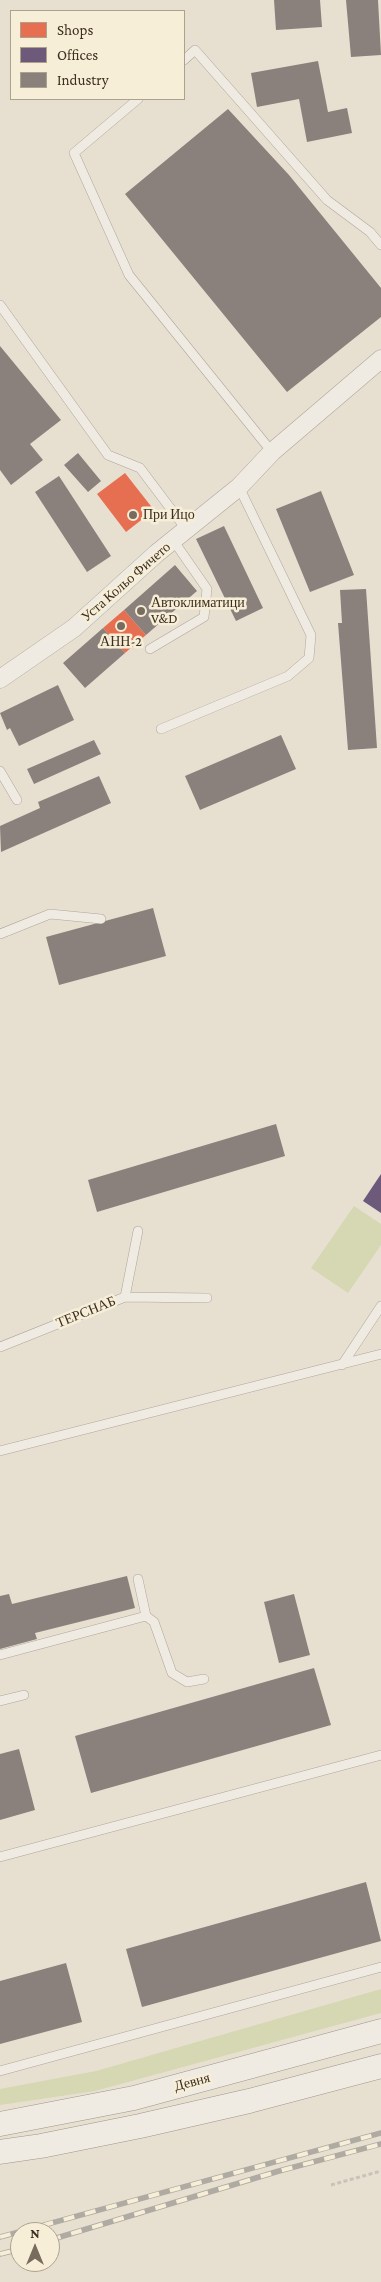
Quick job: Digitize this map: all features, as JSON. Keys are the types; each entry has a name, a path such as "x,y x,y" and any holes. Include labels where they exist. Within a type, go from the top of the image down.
{"main road":[{"name":"Девня","path":"0,2124 134,2098 381,2031"},
{"path":"0,2152 41,2146 140,2126 249,2101 381,2066"}],"street":[{"name":"Уста Кольо Фичето","path":"0,678 74,628 179,534 239,487 272,452 381,360"}],"lane":[{"path":"185,59 195,50 327,200 370,232 381,246"},
{"path":"137,100 74,153 129,275 272,452"},
{"path":"0,305 108,455 140,468 179,534 207,588 204,617 150,649"},
{"path":"160,728 288,676 309,658 311,635 239,487"},
{"path":"0,771 17,800"},
{"path":"0,934 50,914 100,919"},
{"path":"125,1297 138,1231"},
{"name":"ТЕРСНАБ","path":"0,1347 125,1297 207,1298"},
{"path":"342,1365 381,1306"},
{"path":"0,1451 381,1354"},
{"path":"138,1579 146,1616 154,1622 172,1673 187,1682 204,1679"},
{"path":"0,1655 146,1616"},
{"path":"0,1701 24,1695"},
{"path":"0,1857 381,1755"},
{"path":"0,2071 381,1967"}],"path":[{"path":"331,2185 381,2171"}],"green space":[{"path":"354,1206 381,1224 381,1245 348,1293 311,1268"},
{"path":"381,1989 381,2013 95,2091 0,2105 0,2089 96,2071"}],"building: Shops":[{"path":"125,473 154,510 126,532 97,494"},
{"path":"124,610 146,635 125,653 103,628"}],"building: Offices":[{"path":"381,1174 381,1213 363,1201"}],"building: Industry":[{"path":"274,0 320,0 322,27 276,30"},
{"path":"346,0 378,0 381,55 351,57"},
{"path":"318,61 328,112 347,108 352,133 307,142 299,99 257,107 251,73"},
{"path":"228,109 289,175 381,288 381,317 287,392 125,194"},
{"path":"0,346 61,420 30,444 43,460 11,485 0,470"},
{"path":"78,453 101,481 88,492 64,465"},
{"path":"59,476 111,556 87,572 35,492"},
{"path":"321,491 354,575 310,592 276,509"},
{"path":"224,526 263,608 236,621 196,539"},
{"path":"175,565 197,591 146,635 124,610"},
{"path":"366,589 377,748 348,750 338,623 342,623 340,590"},
{"path":"103,628 125,653 85,688 63,663"},
{"path":"58,685 74,720 19,746 10,728 7,730 0,713"},
{"path":"281,735 296,769 200,810 185,776"},
{"path":"94,740 101,754 34,784 27,769"},
{"path":"99,776 111,803 1,852 0,826 40,808 38,802"},
{"path":"153,908 166,956 59,985 46,937"},
{"path":"276,1124 285,1156 97,1212 88,1180"},
{"path":"127,1576 135,1608 35,1633 37,1639 0,1649 0,1596 9,1594 12,1604"},
{"path":"294,1594 310,1655 279,1663 264,1602"},
{"path":"314,1668 331,1725 91,1793 75,1736"},
{"path":"19,1749 35,1810 0,1820 0,1754"},
{"path":"366,1882 381,1941 142,2007 126,1949"},
{"path":"66,1963 82,2022 0,2044 0,1981"}],"railway":[{"path":"0,2237 381,2133"},
{"path":"60,2237 279,2171 381,2144"},
{"path":"0,2254 10,2252"}],"place":[{"name":"При Ицо","path":"133,515"},
{"name":"Автоклиматици V&D","path":"141,611"},
{"name":"АНН-2","path":"121,626"}]}
